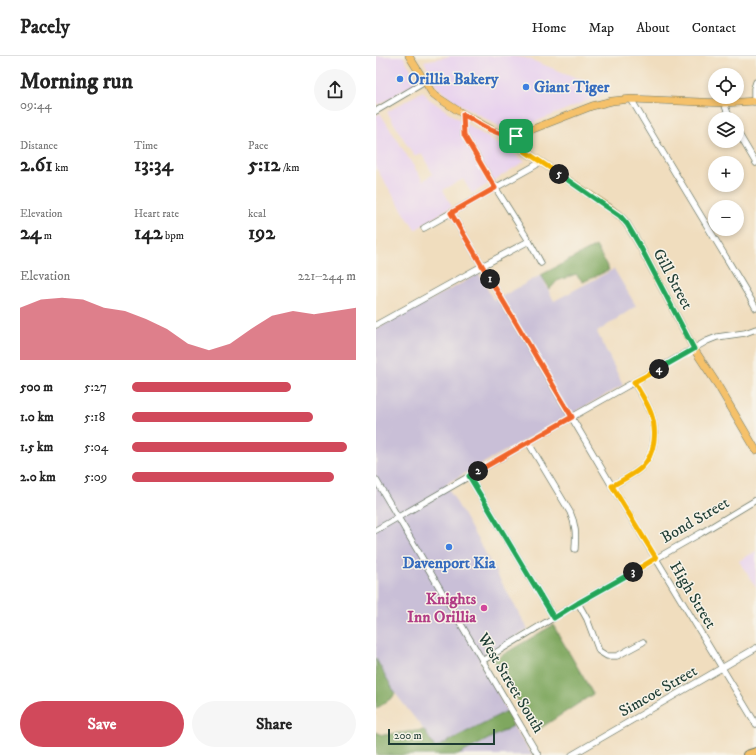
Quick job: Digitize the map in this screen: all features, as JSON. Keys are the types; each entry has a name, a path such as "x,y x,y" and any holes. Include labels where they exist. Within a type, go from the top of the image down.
{"highway":[{"path":"747,755 756,752"}],"main road":[{"path":"409,56 434,95 463,114 494,131 510,136 516,136 596,104 612,101 631,99 708,102"},
{"path":"744,102 755,101"},
{"name":"Gill Street","path":"516,136 520,147 526,152 607,206 620,216 627,224 694,349 717,384 756,450"}],"street":[{"path":"376,111 425,82"},
{"path":"755,101 754,88 756,82"},
{"path":"631,99 756,308"},
{"path":"463,114 464,135 541,263"},
{"path":"744,143 756,163"},
{"path":"424,228 539,162"},
{"name":"High Street","path":"451,213 612,486 756,724"},
{"path":"376,324 529,241"},
{"path":"376,530 707,341 717,337 739,335 756,329"},
{"path":"612,486 642,467 650,457 654,446 653,420 648,407 634,382"},
{"path":"528,442 574,521 575,549"},
{"path":"469,476 554,618"},
{"name":"West Street South","path":"376,480 538,755"},
{"name":"Bond Street","path":"482,661 578,603 756,500"},
{"path":"578,603 587,619 599,651 607,656 617,656 643,642"},
{"name":"Simcoe Street","path":"572,755 756,648"}],"shaded area":[{"path":"376,56 403,56 418,81 379,105 376,100"},
{"path":"451,56 510,56 526,58 611,91 523,127 504,129 458,103 436,86 424,61"},
{"path":"423,91 429,99 525,161 472,194 463,179 443,190 452,206 415,230 376,168 376,116 380,113 423,181 433,174 421,153 414,156 387,112"},
{"path":"614,269 636,306 597,332 623,385 446,484 528,629 480,661 507,711 435,748 424,730 395,693 376,659 376,329 479,274 494,301 541,275 554,301"},
{"path":"756,551 756,587 739,561"},
{"path":"513,726 532,755 458,755"}],"green space":[{"path":"596,246 609,270 583,282 576,274 557,281 550,289 541,275"},
{"path":"553,625 593,694 536,731 494,660"},
{"path":"376,659 395,693 393,697 376,709"},
{"path":"507,711 513,726 458,755 376,755 376,732 383,735 424,730 435,748"}],"place":[{"name":"Orillia Bakery","path":"400,79"},
{"name":"Giant Tiger","path":"526,87"},
{"name":"Davenport Kia","path":"449,547"},
{"name":"Knights Inn Orillia","path":"484,608"}],"route":[{"path":"463,114 494,131 510,136 516,136 519,146 526,152 607,206 620,216 627,224 694,349 634,382 648,407 653,420 654,446 650,457 642,467 612,486 656,558 554,618 469,476 572,417 451,213 495,188 464,135 463,114"}]}
